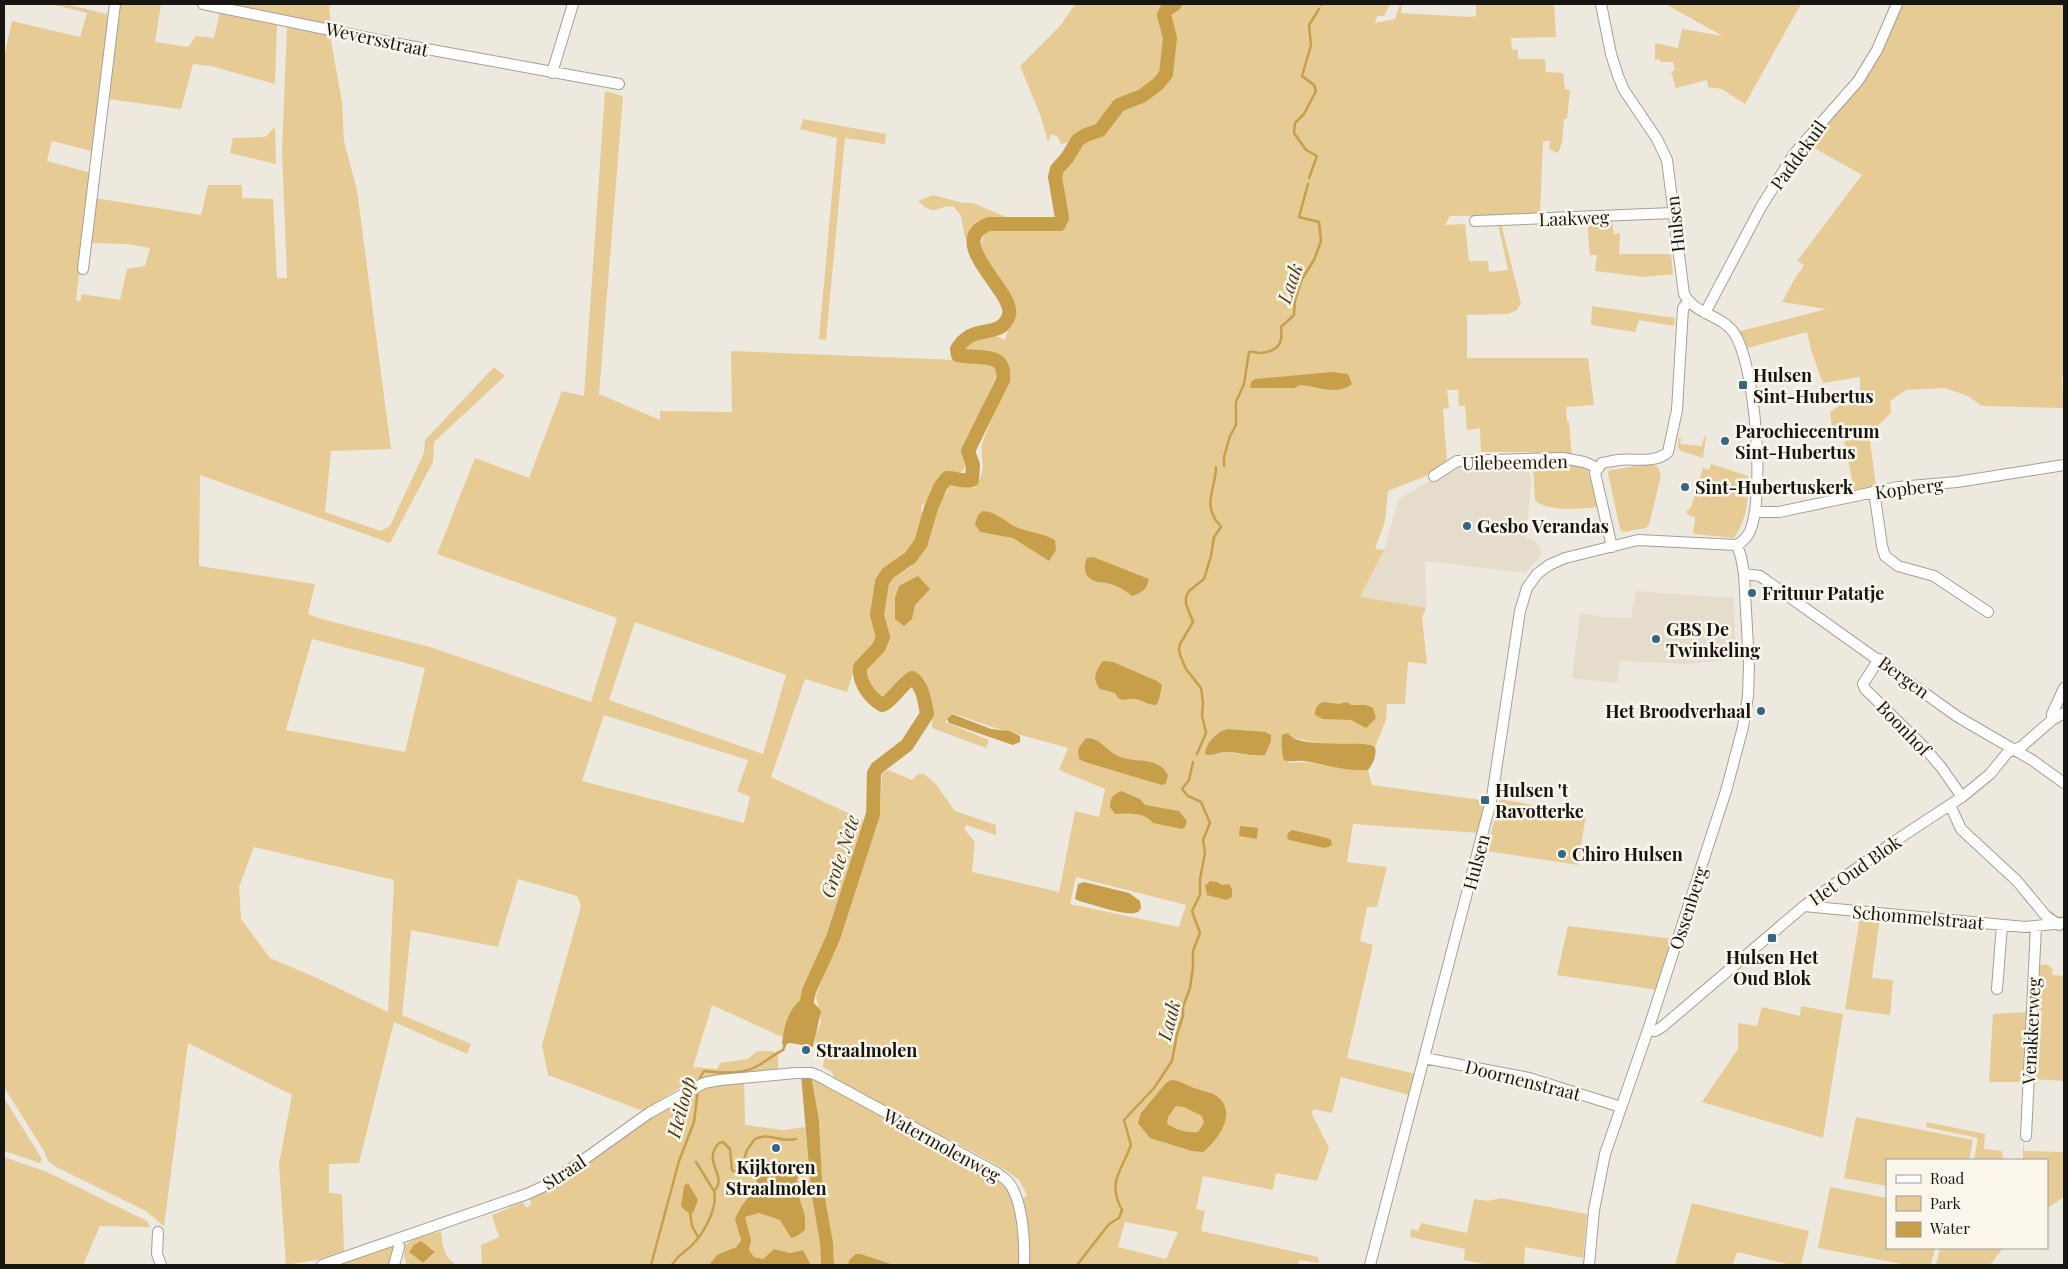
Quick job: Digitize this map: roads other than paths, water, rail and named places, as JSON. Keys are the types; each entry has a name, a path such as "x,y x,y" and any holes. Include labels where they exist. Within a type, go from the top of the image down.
{"street":[{"path":"83,269 115,4"},
{"name":"Weversstraat","path":"203,4 388,42 619,84"},
{"path":"552,73 573,4"},
{"name":"Hulsen","path":"1602,4 1611,54 1618,76 1624,90 1657,139 1667,160 1682,289 1689,301"},
{"name":"Paddekuil","path":"1706,313 1766,199 1794,154 1858,81 1876,50 1897,4"},
{"name":"Laakweg","path":"1474,221 1673,213"},
{"path":"1612,547 1595,474 1602,463 1618,460 1660,458 1670,449 1677,410 1683,308 1689,301 1734,334 1748,372 1752,392 1756,430 1757,484 1755,512 1749,533 1737,545"},
{"name":"Uilebeemden","path":"1434,476 1457,460 1563,458 1584,462 1598,468"},
{"name":"Kopberg","path":"1755,512 1780,512 1898,487 1957,482 2064,465"},
{"path":"1874,491 1882,546 1886,556 1898,566 1926,572 1934,576 1988,612"},
{"name":"Hulsen","path":"1370,1265 1492,798 1523,597 1532,580 1549,564 1638,540 1649,539 1737,545"},
{"name":"Ossenberg","path":"1588,1265 1601,1166 1726,792 1743,727 1748,696 1749,665 1744,574 1737,545"},
{"name":"Bergen","path":"1744,574 1760,576 1958,717 2014,750 2064,783"},
{"name":"Boonhof","path":"1879,659 1864,680 1865,688 1923,746 1941,767 1962,797"},
{"path":"2052,720 2052,714 2064,688"},
{"name":"Het Oud Blok","path":"1648,1030 1655,1031 1662,1028 1804,906 1895,841 1962,797 1990,774 2008,752 2021,747 2052,720 2064,713"},
{"path":"1950,805 1961,829 2017,881 2046,916 2062,925"},
{"name":"Schommelstraat","path":"1804,906 2002,925 2062,925"},
{"name":"Schommelstraat","path":"1996,990 2002,925"},
{"name":"Venakkerweg","path":"2026,1136 2036,926"},
{"name":"Doornenstraat","path":"1424,1058 1529,1078 1621,1107"},
{"name":"Watermolenweg","path":"799,1073 811,1073 997,1173 1008,1181 1014,1190 1018,1205 1025,1250 1024,1265"},
{"name":"Straal","path":"322,1265 527,1194 551,1183 649,1113 700,1085 720,1080 799,1073"},
{"path":"158,1232 157,1254 161,1265"},
{"path":"394,1265 399,1247 398,1239"}],"water":[{"path":"1332,372 1348,374 1352,384 1346,388 1334,390 1300,385 1294,388 1250,388 1251,382 1255,379"},
{"path":"983,511 996,515 1021,529 1045,535 1055,540 1056,550 1049,561 1013,538 980,532 975,524 978,515"},
{"path":"1093,557 1149,579 1147,585 1141,592 1132,596 1114,585 1091,579 1085,571 1085,565 1087,558"},
{"path":"918,576 930,589 915,605 912,619 904,626 895,619 895,598 899,586"},
{"path":"1103,661 1113,662 1162,685 1156,705 1136,699 1122,700 1115,693 1100,689 1095,678 1098,668"},
{"path":"1323,702 1339,704 1347,702 1351,705 1365,705 1373,708 1376,718 1366,728 1351,720 1323,719 1315,715 1315,710"},
{"path":"952,714 991,729 1009,731 1020,736 1020,742 1013,745 949,723 947,719"},
{"path":"1228,729 1265,732 1271,735 1271,741 1265,755 1225,752 1205,754 1207,746 1213,738 1220,732"},
{"path":"1288,733 1293,738 1314,743 1371,745 1375,747 1374,759 1368,770 1344,769 1303,761 1287,761 1284,760 1283,755 1282,735"},
{"path":"1086,738 1099,742 1112,753 1123,758 1157,764 1168,775 1166,783 1162,785 1079,759 1078,749"},
{"path":"1121,791 1140,799 1145,805 1179,811 1187,821 1185,827 1182,829 1153,823 1150,819 1136,814 1115,814 1110,807 1112,797"},
{"path":"1240,826 1258,828 1257,839 1239,836"},
{"path":"1292,830 1327,838 1331,840 1332,845 1325,848 1289,840 1287,838 1288,833"},
{"path":"1210,881 1222,885 1229,884 1232,889 1232,897 1227,900 1207,895 1205,886"},
{"path":"1084,882 1129,893 1140,901 1141,908 1135,913 1124,913 1079,901 1075,899 1078,884"},
{"path":"805,997 813,1002 821,1011 813,1047 790,1043 782,1045 784,1031 791,1011"},
{"path":"801,1075 811,1075 819,1120 822,1181 833,1242 834,1265 821,1265 820,1243 811,1191"},
{"path":"1171,1080 1177,1081 1211,1093 1217,1096 1224,1104 1226,1119 1223,1127 1214,1141 1203,1152 1192,1151 1150,1138 1138,1123 1141,1113 1166,1083","holes":["1176,1106 1184,1107 1202,1116 1204,1123 1198,1132 1182,1131 1167,1124 1168,1117"]},
{"path":"771,1160 791,1163 798,1167 797,1190 805,1216 805,1230 791,1238 780,1220 759,1213 745,1217 751,1240 749,1250 754,1257 763,1259 774,1249 790,1253 803,1250 811,1265 709,1265 717,1255 736,1247 741,1240 735,1219 746,1200 754,1192 757,1181 756,1175 764,1163"},
{"path":"688,1183 698,1200 693,1213 687,1212 681,1206 684,1186"},
{"path":"421,1241 435,1252 423,1263 409,1252 414,1245"},
{"path":"856,1254 894,1265 848,1265 849,1260"}],"waterway":[{"name":"Grote Nete","path":"804,1015 809,991 833,938 873,814 874,773 877,768 907,745 927,714 919,685 912,678 889,701 882,705 869,694 863,684 860,667 879,647 883,637 877,615 882,582 888,573 910,558 921,543 931,508 940,487 947,478 972,480 973,465 968,451 1003,380 1003,371 996,360 958,355 957,349 966,339 975,334 1002,326 1009,315 1008,305 1002,293 977,254 974,242 977,232 989,224 1059,224 1062,218 1055,177 1057,169 1067,158 1078,140 1100,130 1119,105 1142,96 1158,84 1166,74 1170,38 1164,15 1167,9 1175,4"},
{"name":"Laak","path":"1309,178 1317,156 1306,150 1294,133 1295,123 1304,114 1316,91 1314,85 1302,76 1311,45 1309,25 1319,9"},
{"name":"Laak","path":"1224,466 1224,457 1230,436 1236,425 1236,402 1244,384 1249,352 1267,352 1276,348 1280,342 1281,327 1294,315 1295,300 1302,279 1314,260 1321,241 1319,222 1299,217 1308,184"},
{"name":"Laak","path":"1197,754 1206,733 1202,716 1201,688 1186,669 1179,649 1193,622 1186,604 1186,597 1189,591 1204,579 1214,537 1221,527 1215,518 1211,505 1216,467"},
{"name":"Laak","path":"1077,1265 1109,1224 1119,1218 1122,1210 1116,1192 1117,1177 1131,1145 1124,1120 1154,1088 1172,1061 1177,1034 1183,1016 1183,1007 1190,988 1193,951 1200,933 1192,911 1200,895 1200,879 1205,853 1203,840 1210,823 1201,802 1188,796 1182,789 1189,780 1193,762"},
{"path":"2048,911 2057,918 2064,918"},
{"name":"Heiloop","path":"699,1083 704,1071 733,1072 753,1068 783,1050 786,1042"},
{"name":"Heiloop","path":"651,1265 679,1161 694,1122 698,1089"},
{"path":"672,1265 698,1238 710,1218 714,1204 714,1191 719,1180 713,1163 714,1150 719,1143 723,1142 730,1149 732,1170 736,1173 740,1172 747,1150 755,1139 760,1137 786,1140 796,1139"},
{"path":"696,1162 714,1191"},
{"path":"690,1212 692,1226 698,1237"}],"place":[{"name":"Hulsen Sint-Hubertus","path":"1743,385"},
{"name":"Parochiecentrum Sint-Hubertus","path":"1725,441"},
{"name":"Sint-Hubertuskerk","path":"1685,487"},
{"name":"Gesbo Verandas","path":"1467,526"},
{"name":"Frituur Patatje","path":"1752,593"},
{"name":"GBS De Twinkeling","path":"1656,639"},
{"name":"Het Broodverhaal","path":"1761,711"},
{"name":"Hulsen 't Ravotterke","path":"1485,800"},
{"name":"Chiro Hulsen","path":"1562,854"},
{"name":"Hulsen Het Oud Blok","path":"1772,938"},
{"name":"Straalmolen","path":"806,1050"},
{"name":"Kijktoren Straalmolen","path":"776,1148"}]}
